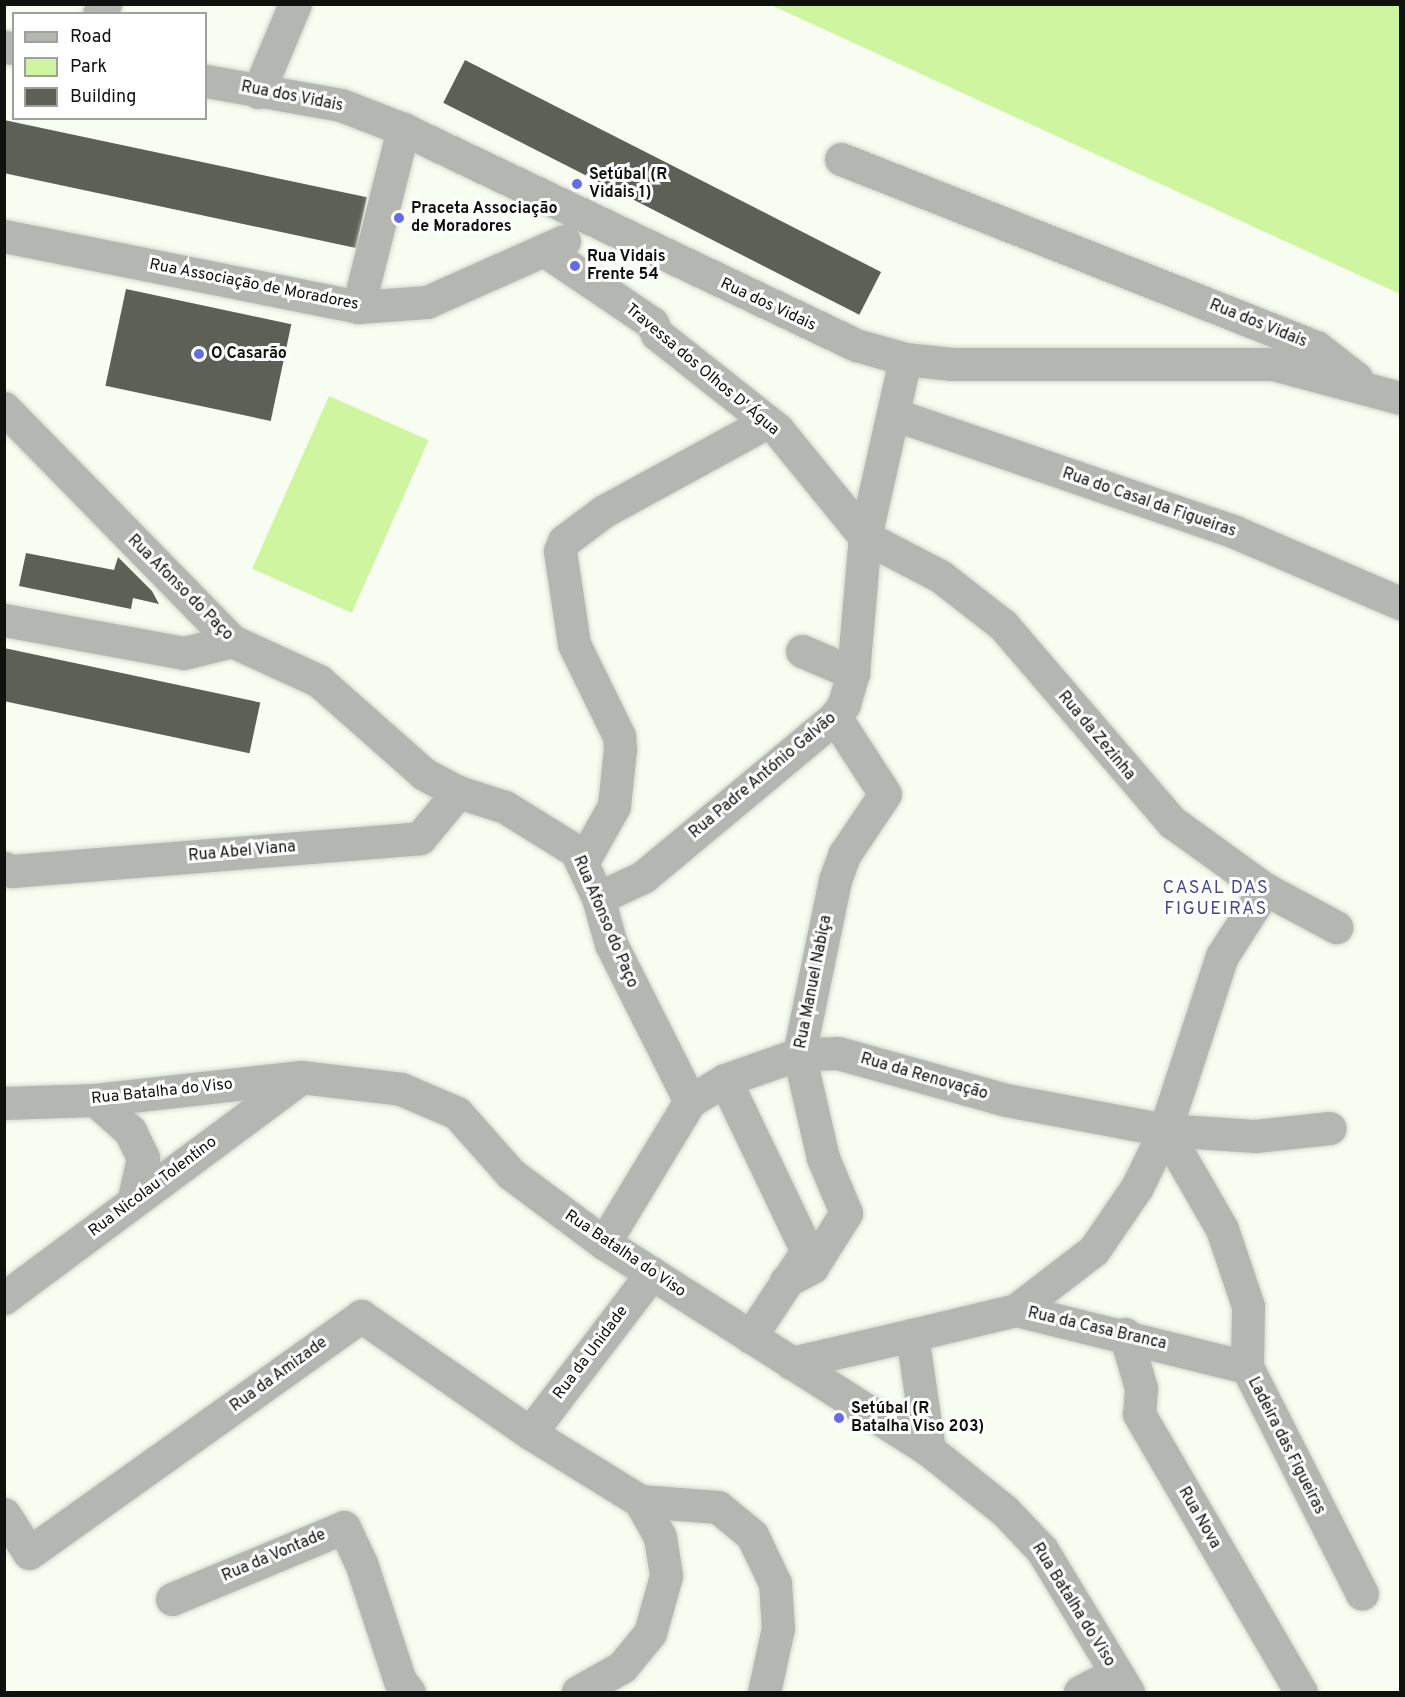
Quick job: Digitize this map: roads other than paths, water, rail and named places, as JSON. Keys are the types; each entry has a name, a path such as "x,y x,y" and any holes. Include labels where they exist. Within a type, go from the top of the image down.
{"street":[{"path":"258,92 295,4"},
{"name":"Rua dos Vidais","path":"207,81 341,105 403,129 599,226 856,345 905,360 952,364 1273,364 1365,385 1401,398"},
{"path":"358,307 403,129"},
{"name":"Rua dos Vidais","path":"841,159 1316,347 1365,385"},
{"name":"Rua Associação de Moradores","path":"4,236 358,307 426,302 599,226"},
{"name":"Travessa dos Olhos D' Água","path":"544,250 652,323 657,334 767,422 865,537"},
{"name":"Rua Padre António Galvão","path":"598,898 643,877 836,717 853,673 865,537 905,360"},
{"name":"Rua Afonso do Paço","path":"4,408 19,438 232,641 319,681 424,774 458,792 505,807 576,851 598,898 611,944 690,1101"},
{"name":"Rua do Casal da Figueiras","path":"893,414 1235,532 1401,603"},
{"path":"582,862 614,806 620,749 619,736 574,644 560,551 564,541 604,511 767,422"},
{"name":"Rua da Zezinha","path":"865,537 970,596 1003,625 1173,822 1265,889 1336,927"},
{"path":"4,620 184,653 232,641"},
{"path":"802,651 853,673"},
{"name":"Rua Manuel Nabiça","path":"786,1281 812,1267 846,1213 820,1147 799,1054 835,880 844,855 885,794 836,717"},
{"name":"Rua Abel Viana","path":"4,868 12,871 420,838 458,792"},
{"path":"1016,1310 1094,1250 1137,1187 1165,1130 1222,956 1265,889"},
{"name":"Rua da Renovação","path":"604,1243 690,1101 725,1080 799,1054 838,1053 1005,1100 1165,1130 1265,1136 1330,1128"},
{"name":"Rua Batalha do Viso","path":"4,1103 95,1100 301,1077 401,1089 457,1113 511,1174 604,1243 930,1450 1004,1510 1042,1550 1122,1683"},
{"name":"Rua Nicolau Tolentino","path":"4,1298 301,1077"},
{"path":"725,1080 807,1251 750,1337"},
{"path":"95,1100 130,1131 143,1158 133,1202"},
{"name":"Ladeira das Figueiras","path":"1165,1130 1222,1229 1245,1295 1246,1367 1362,1594"},
{"name":"Rua da Unidade","path":"530,1433 652,1273"},
{"name":"Rua da Casa Branca","path":"791,1363 1016,1310 1125,1334 1246,1367"},
{"name":"Rua da Amizade","path":"4,1514 29,1553 361,1316 530,1433"},
{"name":"Rua Nova","path":"1125,1334 1141,1388 1139,1414 1301,1692"},
{"path":"912,1335 930,1450"},
{"path":"530,1433 640,1501 718,1507 752,1535 775,1583 778,1628 764,1692"},
{"path":"578,1692 621,1667 650,1632 666,1576 660,1537 640,1501"},
{"name":"Rua da Vontade","path":"172,1599 344,1527 362,1563 400,1681 409,1692"},
{"path":"1080,1692 1122,1683"}],"place":[{"name":"Setúbal (R Vidais 1)","path":"577,184"},
{"name":"Praceta Associação de Moradores","path":"399,218"},
{"name":"Rua Vidais Frente 54","path":"575,266"},
{"name":"O Casarão","path":"199,354"},
{"name":"Setúbal (R Batalha Viso 203)","path":"839,1418"}],"district":[{"name":"CASAL DAS FIGUEIRAS","path":"1216,900"}]}
